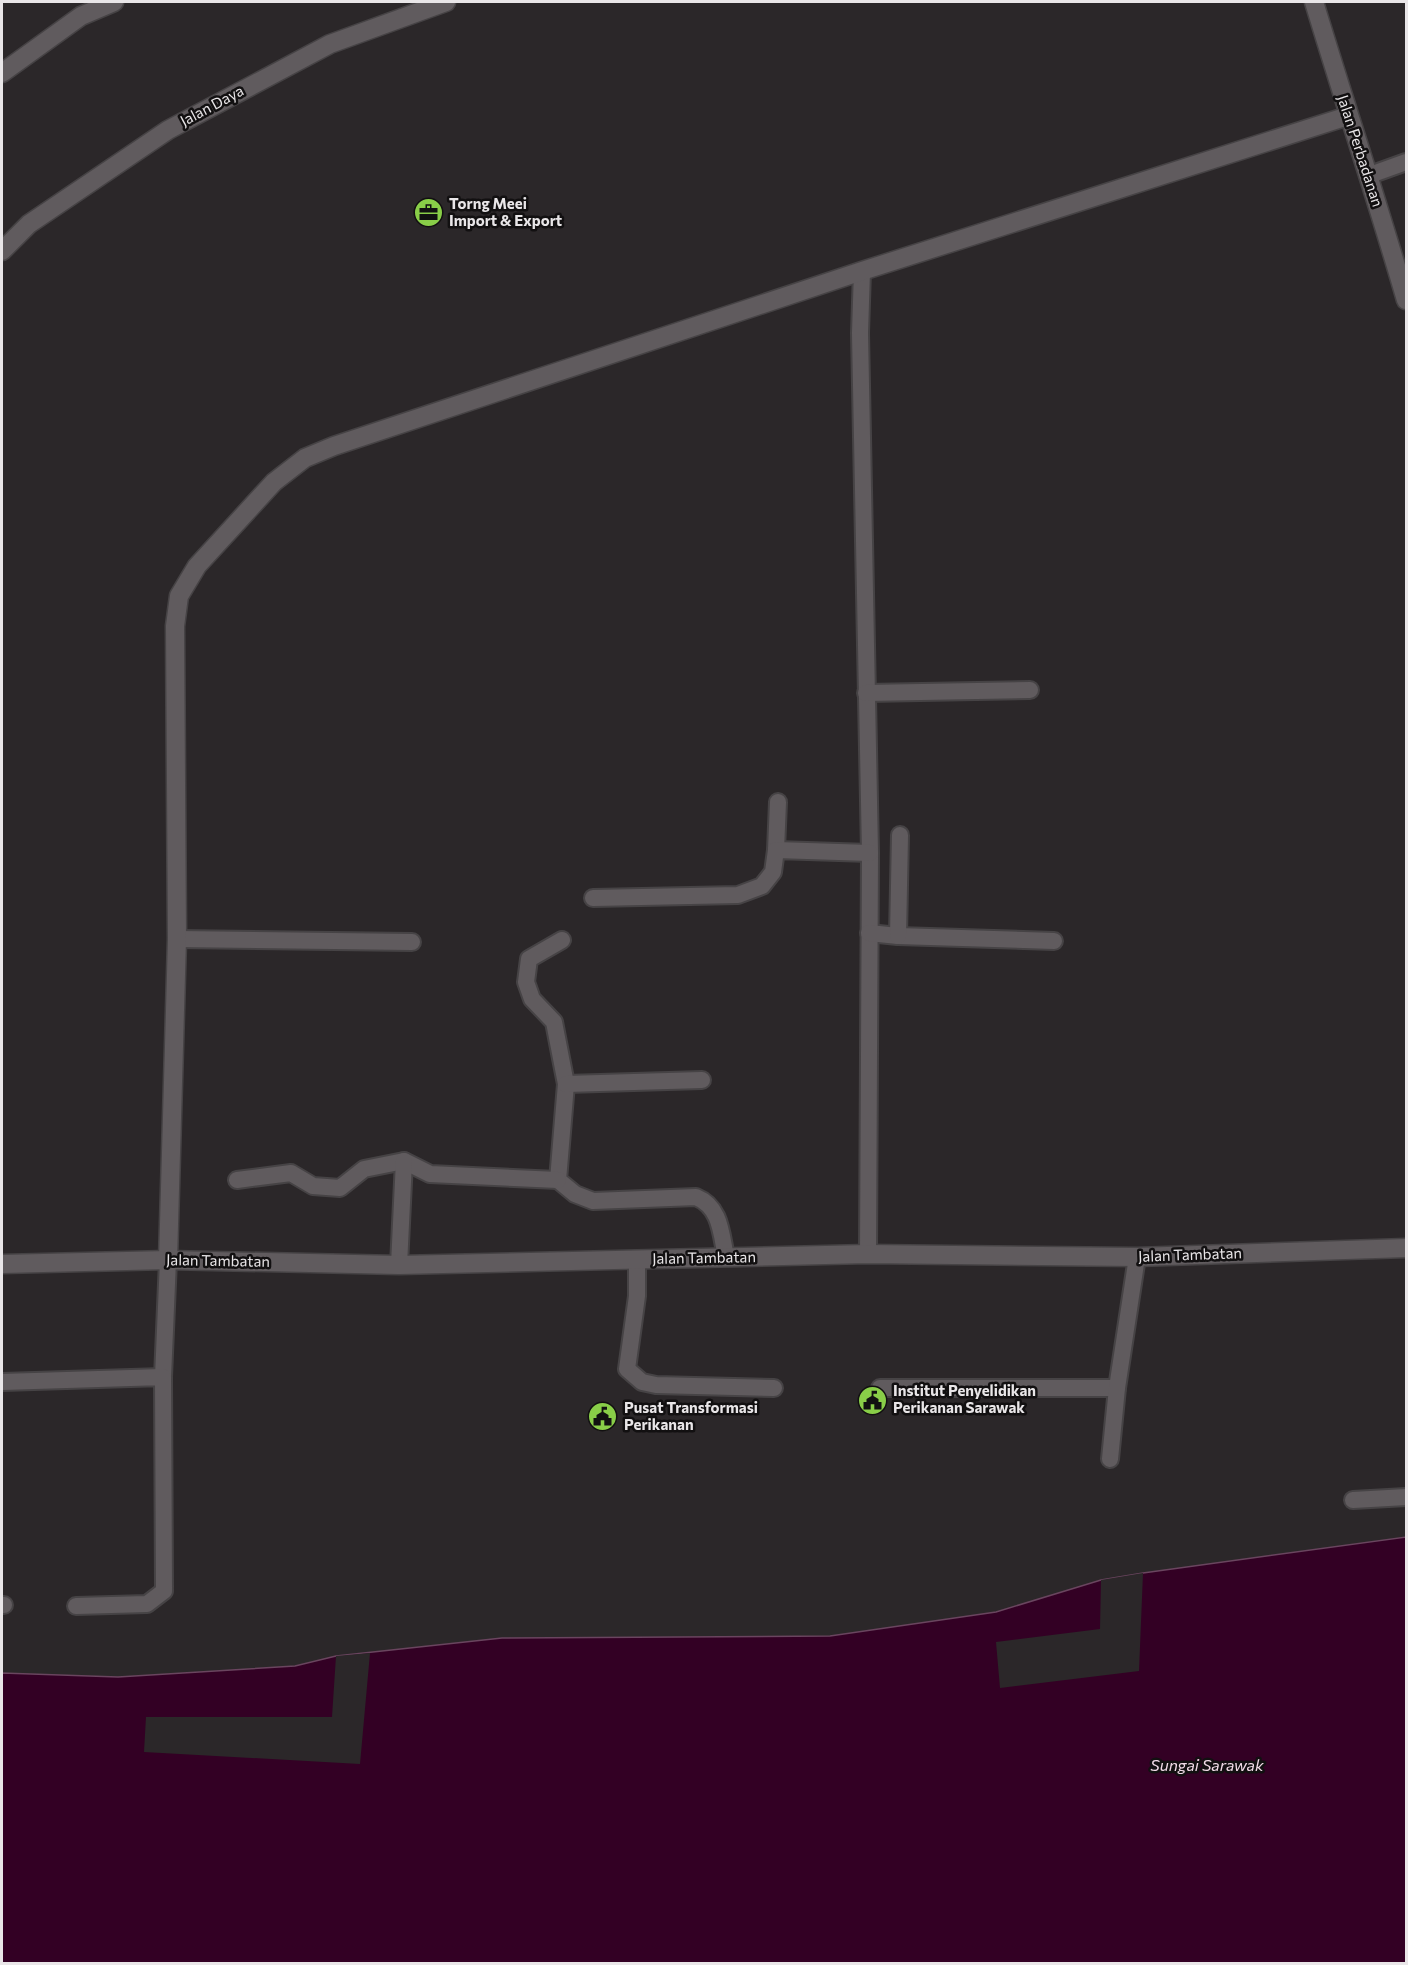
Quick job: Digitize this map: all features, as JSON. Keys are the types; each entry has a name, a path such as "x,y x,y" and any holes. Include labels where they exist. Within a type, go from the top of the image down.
{"street":[{"path":"2,73 78,9 114,2"},
{"name":"Jalan Daya","path":"2,251 29,224 168,130 330,44 446,2"},
{"name":"Jalan Perbadanan","path":"1314,2 1348,116 1370,175 1407,300"},
{"path":"168,1260 177,939 175,626 179,596 197,566 274,482 305,458 334,446 862,271 1348,116"},
{"name":"Jalan Tambatan","path":"2,1264 168,1260 399,1265 868,1254 1137,1257 1407,1248"}],"lane":[{"path":"1370,175 1407,162"},
{"path":"862,271 860,333 870,853 868,1254"},
{"path":"866,693 1030,690"},
{"path":"593,898 738,895 762,886 773,872 778,802"},
{"path":"898,936 900,835"},
{"path":"776,850 870,853"},
{"path":"869,933 1054,941"},
{"path":"177,939 412,942"},
{"path":"558,1180 566,1084 554,1022 532,999 526,982 529,959 562,940"},
{"path":"566,1084 702,1080"},
{"path":"399,1265 404,1161"},
{"path":"237,1180 291,1173 313,1186 340,1188 364,1168 404,1161 430,1174 558,1180 575,1194 593,1201 696,1197 707,1201 715,1211 726,1257"},
{"path":"1110,1459 1117,1388 1137,1257"},
{"path":"637,1259 637,1296 627,1369 642,1382 656,1385 774,1388"},
{"path":"76,1606 147,1604 164,1591 163,1377 168,1260"},
{"path":"2,1382 163,1377"},
{"path":"880,1388 1117,1388"},
{"path":"1353,1500 1407,1497"}],"water":[{"name":"Sungai Sarawak","path":"1406,1537 1406,1963 2,1964 2,1673 118,1677 295,1666 336,1656 502,1638 830,1636 996,1612 1101,1580"}],"pier":[{"path":"1143,1573 1139,1671 1000,1688 996,1642 1100,1629 1101,1580"},
{"path":"370,1653 360,1764 144,1752 146,1717 332,1717 336,1656"}],"place":[{"name":"Torng Meei Import & Export","path":"428,213"},
{"name":"Institut Penyelidikan Perikanan Sarawak","path":"872,1400"},
{"name":"Pusat Transformasi Perikanan","path":"603,1417"}]}
